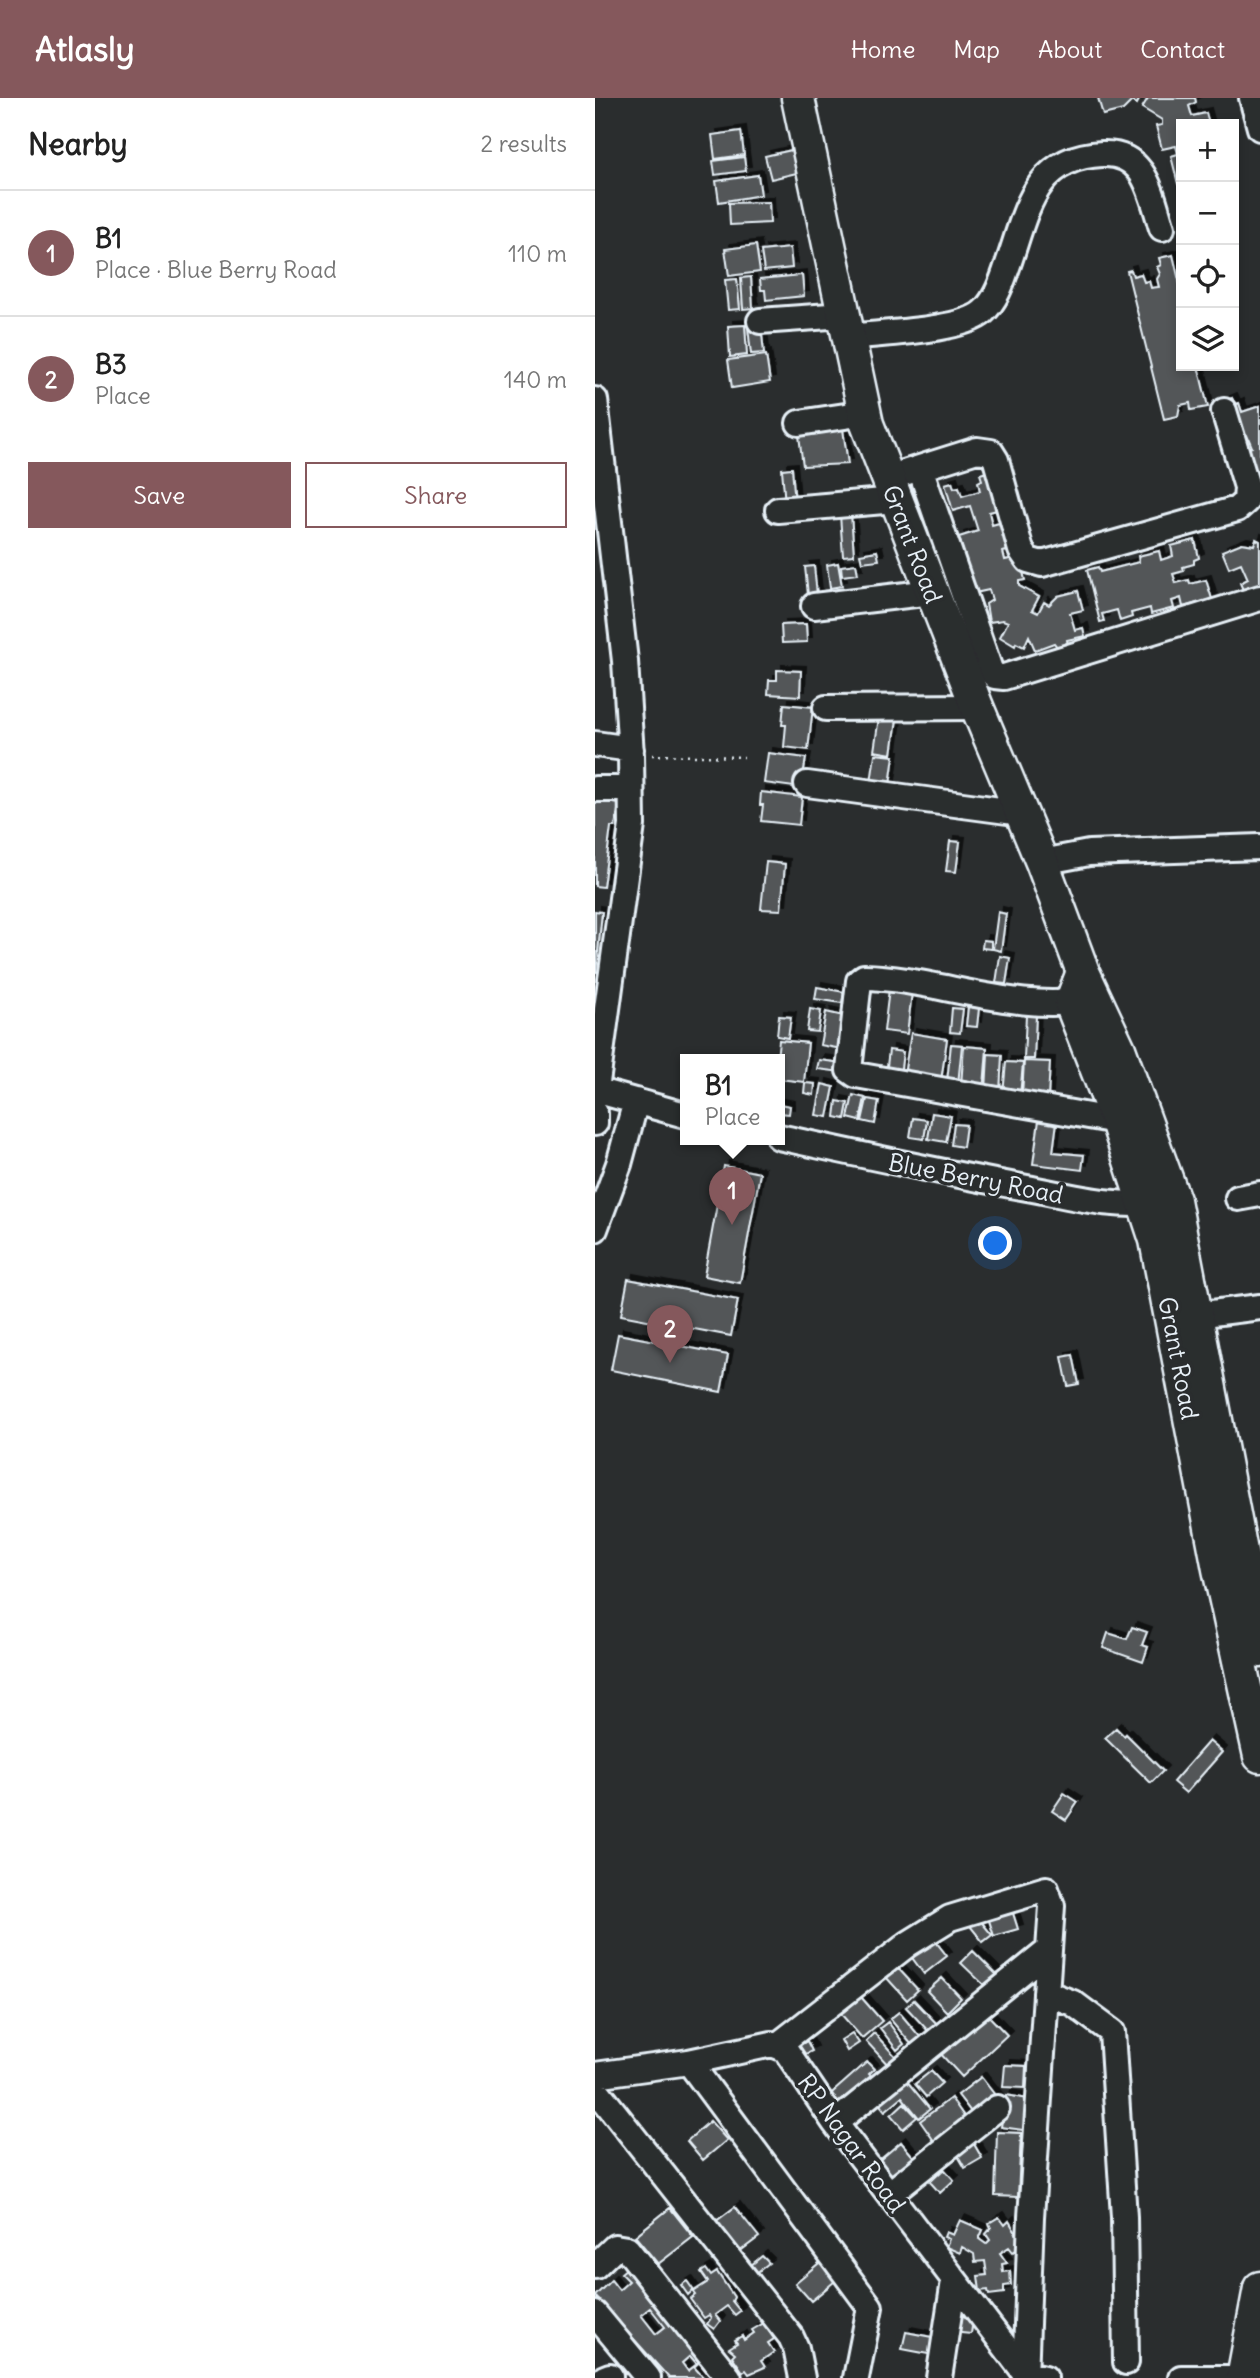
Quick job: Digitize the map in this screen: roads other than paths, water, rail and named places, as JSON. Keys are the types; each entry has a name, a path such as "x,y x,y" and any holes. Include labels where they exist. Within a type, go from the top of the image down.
{"main road":[{"name":"Grant Road","path":"798,98 865,413 977,707 1042,862 1083,991 1117,1121 1160,1202 1156,1240 1219,1569 1260,1756"},
{"name":"Grant Road","path":"1083,991 1119,1049 1160,1202 1196,1315 1260,1651"},
{"path":"1243,2378 1260,2288"}],"street":[{"path":"1252,98 1260,128"},
{"path":"760,321 846,326 953,325 971,320 984,311 998,292 1034,190 1045,176 1059,165 1094,154 1117,153 1136,163 1149,189 1162,228"},
{"path":"595,400 625,661 631,752 632,825 595,1098 595,1123"},
{"path":"778,510 892,489 920,468 977,450 991,452 996,460 1021,550 1028,560 1042,564 1237,509 1246,501 1247,487 1224,411"},
{"path":"799,423 865,413"},
{"path":"920,468 990,670 995,676 1004,677 1260,598"},
{"path":"814,606 932,592"},
{"path":"826,708 977,707"},
{"path":"595,744 631,752"},
{"path":"807,784 1022,813"},
{"path":"595,789 631,789"},
{"path":"1042,862 1089,853 1260,847"},
{"path":"1083,991 1013,999 864,977 859,981 849,1070 856,1075 1117,1121"},
{"path":"595,1098 636,1101 680,1114"},
{"path":"595,1229 619,1164 636,1101"},
{"name":"Blue Berry Road","path":"785,1138 1098,1201 1160,1202"},
{"path":"1196,1315 1260,1307"},
{"path":"595,2075 689,2062 772,2044 778,2045 908,1944 950,1918 1046,1889 1052,1906 1031,2217 1032,2377"},
{"path":"835,2123 1049,1950"},
{"path":"1046,1993 1073,2003 1112,2032 1124,2217 1126,2362"},
{"name":"RP Nagar Road","path":"778,2045 785,2049 835,2123 954,2281 1032,2377"},
{"path":"689,2062 870,2307 856,2378"},
{"path":"595,2088 791,2337 802,2378"},
{"path":"889,2194 997,2108"},
{"path":"595,2266 615,2247 627,2249 729,2378"},
{"path":"939,2378 954,2281"},
{"path":"595,2314 648,2378"},
{"path":"1181,2378 1237,2378"}],"place":[{"name":"B1","path":"732,1225"},
{"name":"B3","path":"670,1363"}]}
